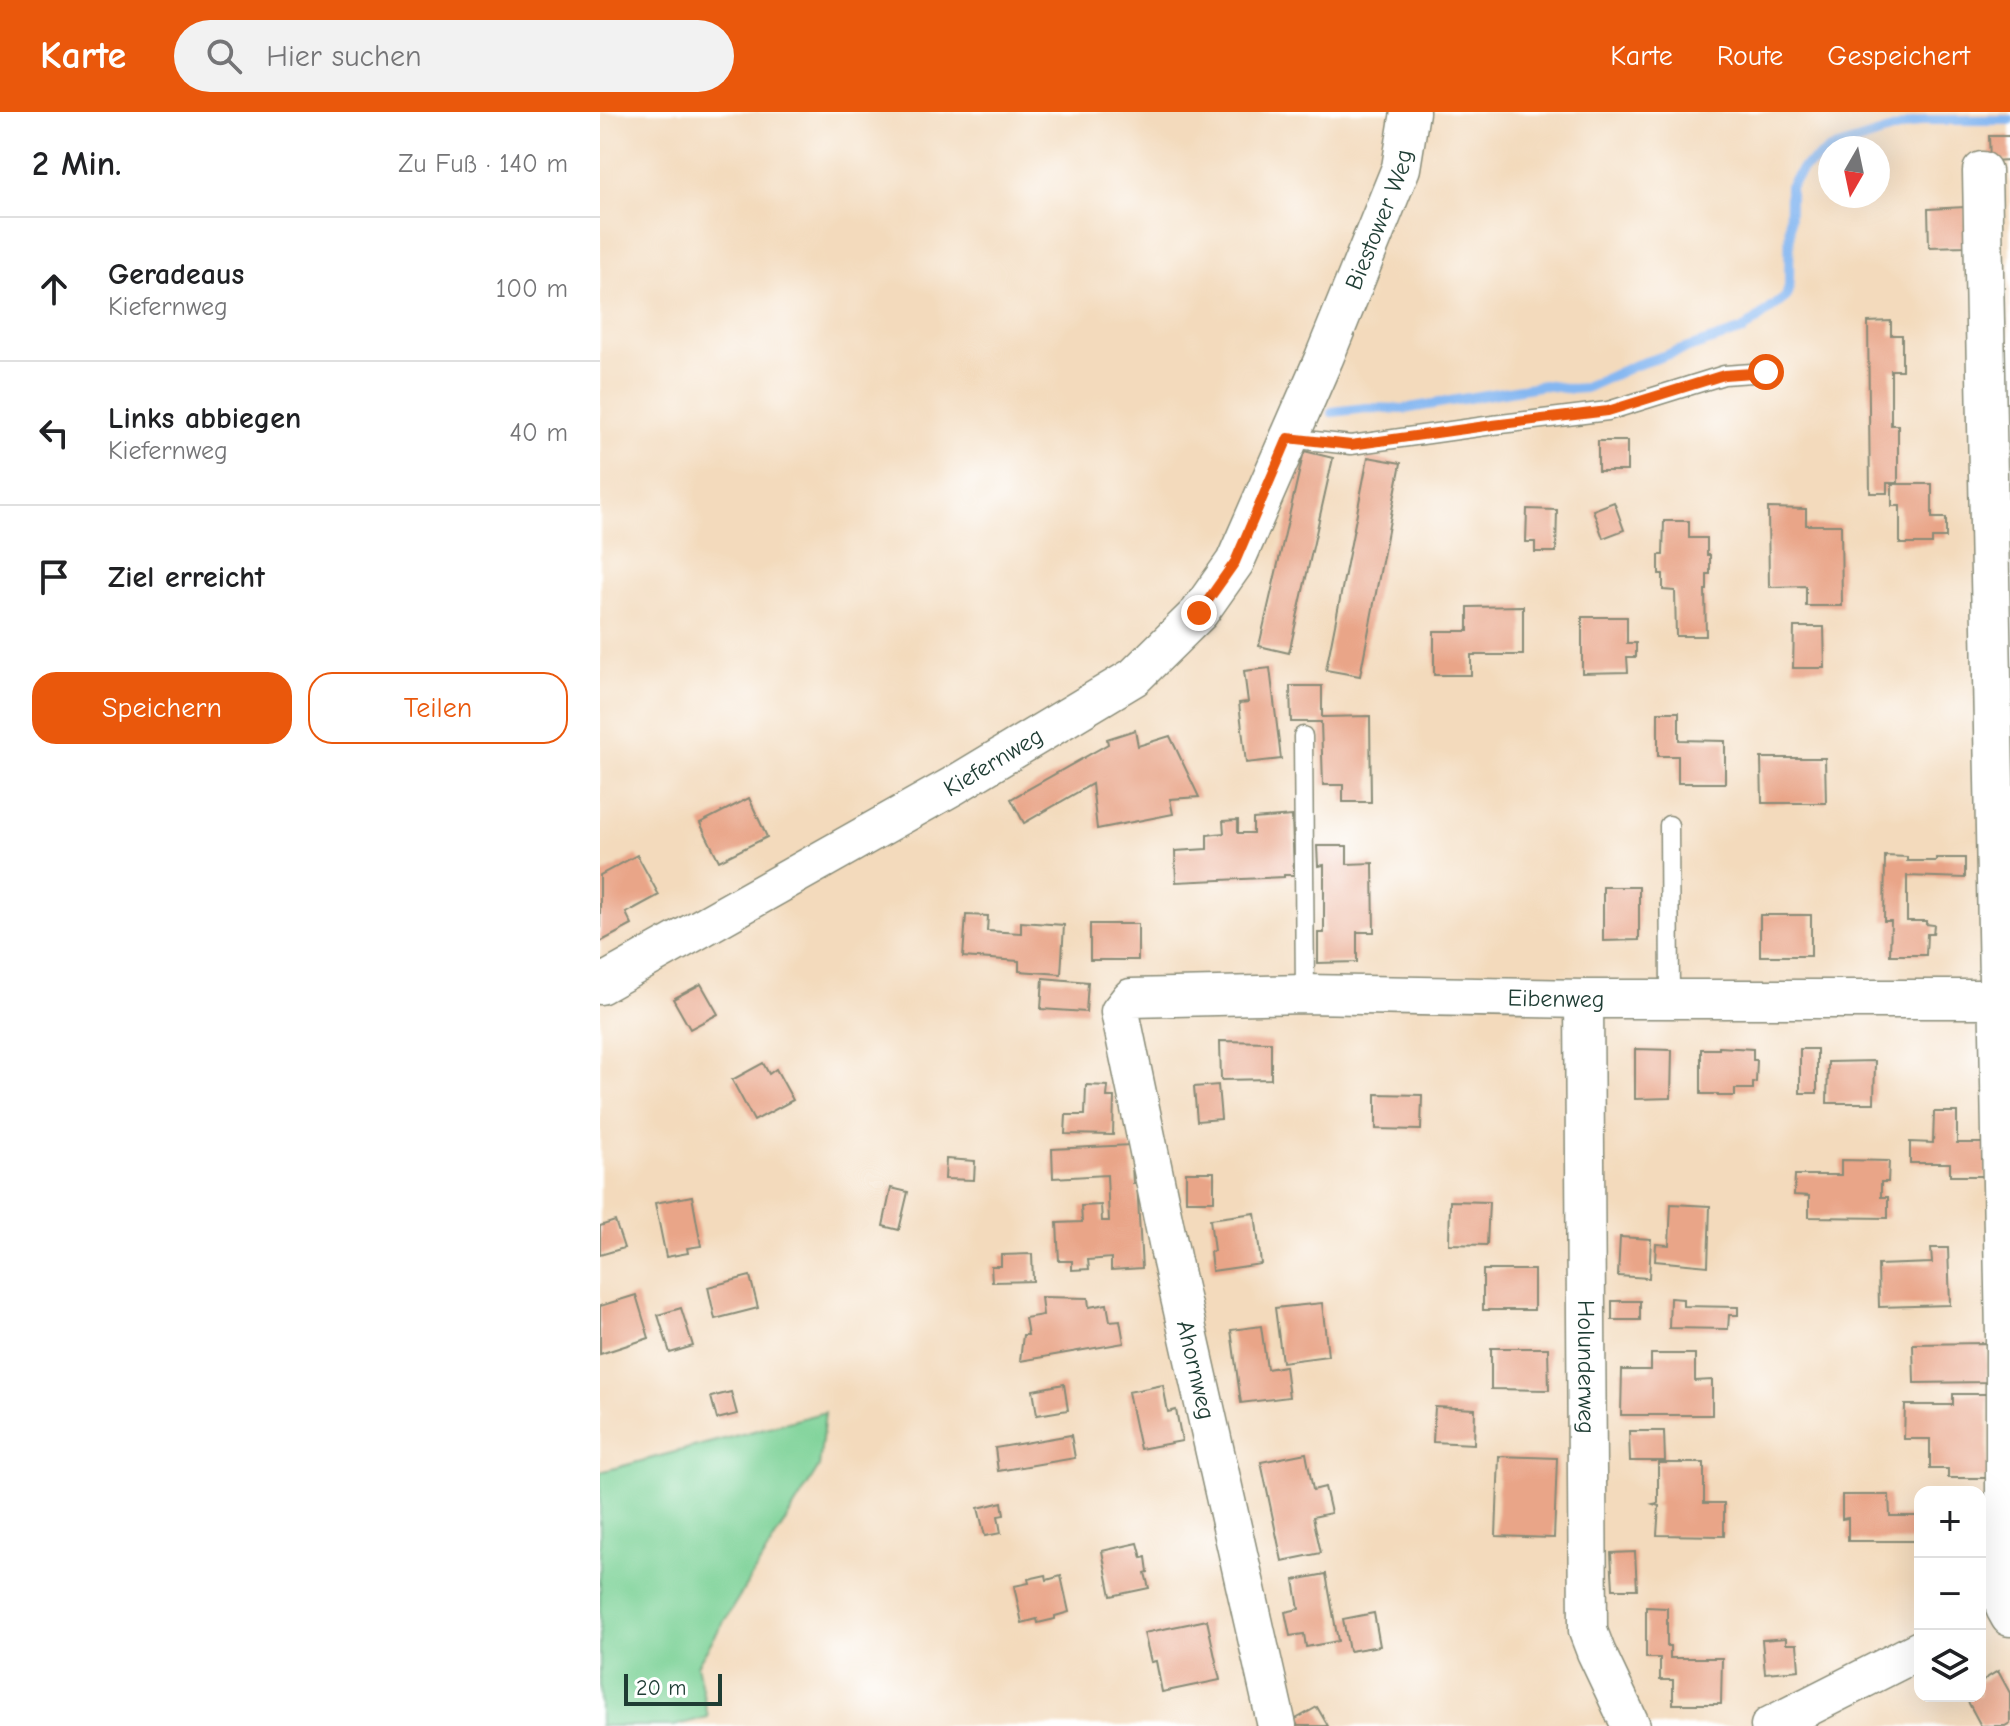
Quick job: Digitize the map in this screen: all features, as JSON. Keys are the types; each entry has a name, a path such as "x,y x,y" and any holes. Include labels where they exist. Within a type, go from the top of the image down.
{"street":[{"name":"Biestower Weg","path":"1338,323 1401,168 1410,112"},
{"path":"1982,171 2000,636 1997,999 2005,1336 1998,1615"},
{"name":"Kiefernweg","path":"600,985 953,786 1134,677 1199,613 1235,562 1338,323"},
{"name":"Eibenweg","path":"1120,1012 1131,998 1305,994 1584,999 1997,999"},
{"name":"Holunderweg","path":"1584,999 1588,1631 1631,1726"},
{"name":"Ahornweg","path":"1120,1012 1172,1262 1277,1726"},
{"path":"1770,1726 1914,1653"}],"lane":[{"path":"1288,438 1351,445 1608,411 1724,375 1766,372"},
{"path":"1303,736 1305,994"},
{"path":"1669,825 1670,998"}],"green space":[{"path":"825,1412 819,1467 697,1665 708,1717 674,1726 600,1726 600,1472"}],"building":[{"path":"1989,136 2010,136 2010,160 1990,161"},
{"path":"1965,207 1966,246 1929,247 1928,209"},
{"path":"1891,321 1891,335 1902,335 1902,370 1891,370 1891,425 1898,425 1898,483 1887,483 1887,493 1870,493 1868,322"},
{"path":"1598,441 1627,441 1627,471 1598,471"},
{"path":"1304,451 1333,458 1289,653 1259,646"},
{"path":"1368,457 1401,463 1360,676 1326,670"},
{"path":"1892,484 1932,484 1932,518 1946,518 1946,538 1932,538 1932,544 1900,544 1900,506 1892,506"},
{"path":"1614,502 1624,530 1603,538 1593,510"},
{"path":"1768,508 1806,509 1806,525 1841,525 1842,606 1806,606 1806,586 1769,587"},
{"path":"1527,509 1557,510 1556,552 1535,552 1535,542 1526,542"},
{"path":"1664,521 1689,521 1689,538 1707,538 1710,574 1707,574 1705,590 1706,636 1676,636 1675,591 1663,590 1663,574 1659,574"},
{"path":"1523,606 1523,655 1471,655 1471,675 1434,675 1434,631 1468,631 1468,607"},
{"path":"1582,617 1627,617 1627,643 1636,643 1636,657 1627,657 1628,672 1582,673"},
{"path":"1794,627 1824,627 1825,668 1793,668"},
{"path":"1270,668 1281,759 1246,763 1239,703 1248,702 1244,671"},
{"path":"1290,686 1322,686 1322,717 1370,716 1371,802 1343,802 1343,785 1323,785 1321,722 1291,722"},
{"path":"1658,712 1679,712 1679,740 1725,741 1725,783 1678,783 1678,756 1658,756"},
{"path":"1135,730 1138,746 1170,736 1199,797 1170,799 1173,814 1097,829 1092,784 1024,823 1011,799 1108,744 1107,739"},
{"path":"1761,758 1825,758 1826,803 1762,803"},
{"path":"749,798 767,837 719,861 700,823"},
{"path":"1292,816 1294,875 1176,882 1175,851 1207,849 1207,835 1224,833 1223,821 1238,820 1238,833 1253,833 1253,819"},
{"path":"1317,846 1347,846 1347,864 1373,863 1374,932 1357,932 1357,962 1318,963 1318,933 1324,933 1324,865 1318,866"},
{"path":"637,855 659,895 626,913 632,925 600,942 600,875"},
{"path":"1885,856 1907,857 1907,861 1965,858 1965,878 1907,876 1907,921 1926,921 1926,924 1934,925 1933,934 1927,934 1926,955 1890,955 1891,921 1884,921"},
{"path":"1603,887 1639,887 1639,940 1603,941"},
{"path":"966,915 988,916 987,931 1021,933 1021,922 1064,925 1061,974 1019,971 1019,961 963,957"},
{"path":"1760,915 1811,915 1811,956 1760,956"},
{"path":"1090,924 1138,924 1138,960 1090,960"},
{"path":"1043,978 1088,982 1086,1012 1041,1009"},
{"path":"701,984 718,1014 690,1029 673,999"},
{"path":"1220,1041 1271,1042 1271,1079 1221,1080"},
{"path":"1635,1049 1672,1050 1671,1098 1635,1099"},
{"path":"1701,1049 1753,1049 1753,1060 1757,1060 1753,1089 1735,1089 1735,1096 1701,1094"},
{"path":"1800,1049 1817,1049 1817,1093 1800,1093"},
{"path":"1875,1061 1874,1103 1827,1103 1828,1062"},
{"path":"763,1063 769,1074 776,1069 793,1100 754,1121 732,1080"},
{"path":"1086,1085 1108,1086 1107,1097 1114,1097 1113,1135 1065,1134 1066,1115 1085,1115"},
{"path":"1218,1085 1221,1119 1197,1121 1194,1087"},
{"path":"1376,1094 1422,1095 1421,1130 1376,1129"},
{"path":"1934,1112 1957,1112 1957,1143 1986,1143 1986,1176 1950,1176 1950,1163 1910,1163 1910,1142 1933,1143"},
{"path":"1131,1145 1133,1183 1137,1183 1142,1268 1111,1270 1111,1258 1088,1260 1089,1269 1072,1270 1072,1261 1059,1261 1057,1223 1082,1222 1081,1206 1101,1205 1102,1221 1109,1221 1107,1175 1053,1178 1052,1149"},
{"path":"946,1159 975,1161 974,1180 945,1179"},
{"path":"1841,1160 1889,1161 1888,1182 1881,1182 1881,1197 1888,1197 1888,1218 1809,1217 1809,1196 1794,1195 1795,1175 1841,1175"},
{"path":"1186,1172 1214,1172 1214,1201 1186,1201"},
{"path":"891,1188 908,1192 899,1230 883,1226"},
{"path":"692,1196 701,1246 687,1248 688,1253 666,1257 655,1203"},
{"path":"1450,1201 1489,1202 1487,1245 1449,1244"},
{"path":"1671,1204 1710,1206 1708,1266 1655,1261 1656,1244 1669,1245"},
{"path":"1255,1213 1261,1264 1212,1271 1210,1252 1214,1251 1210,1219"},
{"path":"615,1221 624,1248 600,1255 600,1226"},
{"path":"1620,1237 1651,1239 1649,1278 1618,1276"},
{"path":"1931,1248 1948,1248 1950,1305 1879,1307 1878,1265 1932,1263"},
{"path":"1032,1254 1033,1281 992,1282 991,1266 1001,1266 1001,1255"},
{"path":"1483,1270 1534,1270 1534,1310 1483,1310"},
{"path":"750,1276 758,1308 715,1319 708,1287"},
{"path":"636,1295 649,1338 600,1354 600,1306"},
{"path":"1041,1297 1088,1298 1089,1307 1107,1304 1110,1321 1120,1320 1124,1343 1020,1361 1023,1335 1028,1335 1025,1318 1043,1315"},
{"path":"1670,1298 1683,1299 1683,1306 1738,1307 1738,1315 1729,1315 1728,1329 1669,1328"},
{"path":"1612,1301 1640,1301 1640,1320 1612,1320"},
{"path":"1322,1303 1328,1356 1282,1362 1275,1308"},
{"path":"681,1308 693,1346 670,1353 658,1315"},
{"path":"1261,1326 1267,1369 1285,1366 1289,1397 1241,1403 1231,1330"},
{"path":"1986,1343 1987,1382 1914,1383 1913,1344"},
{"path":"1491,1348 1548,1348 1549,1390 1491,1389"},
{"path":"1651,1354 1695,1354 1695,1381 1712,1380 1712,1415 1621,1415 1622,1370 1651,1370"},
{"path":"1064,1384 1068,1410 1037,1415 1033,1390"},
{"path":"1163,1385 1168,1412 1176,1410 1182,1441 1140,1449 1128,1392"},
{"path":"731,1392 737,1414 717,1419 711,1397"},
{"path":"1953,1394 1988,1394 1987,1478 1948,1478 1948,1469 1930,1469 1930,1439 1904,1439 1905,1405 1953,1405"},
{"path":"1435,1407 1475,1409 1474,1444 1433,1442"},
{"path":"1629,1431 1664,1431 1665,1461 1630,1461"},
{"path":"1071,1435 1075,1458 998,1471 995,1448"},
{"path":"1306,1453 1313,1490 1325,1487 1331,1513 1313,1517 1321,1553 1282,1561 1261,1462"},
{"path":"1499,1456 1557,1458 1554,1538 1496,1536"},
{"path":"1658,1463 1704,1463 1704,1503 1724,1503 1724,1536 1657,1535 1659,1506 1653,1504 1658,1503"},
{"path":"1842,1495 1889,1495 1890,1516 1914,1516 1914,1541 1848,1541 1848,1518 1842,1519"},
{"path":"1002,1502 1004,1515 998,1516 1001,1533 985,1536 978,1508"},
{"path":"1138,1543 1142,1558 1146,1557 1148,1572 1145,1573 1149,1588 1111,1596 1102,1551"},
{"path":"1635,1552 1637,1589 1613,1589 1611,1553"},
{"path":"1326,1574 1338,1641 1306,1647 1304,1634 1290,1636 1285,1612 1299,1609 1294,1580"},
{"path":"1046,1575 1047,1580 1061,1576 1069,1612 1038,1623 1037,1619 1022,1623 1014,1586"},
{"path":"1646,1607 1667,1608 1670,1658 1722,1658 1721,1704 1673,1704 1673,1680 1660,1680 1660,1658 1646,1658"},
{"path":"1374,1613 1380,1646 1349,1651 1343,1619"},
{"path":"1207,1620 1220,1680 1162,1692 1156,1661 1151,1662 1144,1633"},
{"path":"1786,1638 1786,1644 1797,1644 1799,1670 1765,1673 1762,1640"},
{"path":"1998,1671 2010,1693 2010,1723 2005,1726 1981,1726 1968,1702 1986,1702 1986,1678"},
{"path":"1317,1707 1328,1726 1298,1726 1294,1720"}],"waterway":[{"path":"1873,136 1924,120 2010,120"},
{"path":"1332,412 1366,408 1404,409 1544,385 1585,388 1633,366 1743,330 1786,297 1789,286 1790,186 1803,168 1818,158"}],"route":[{"path":"1199,613 1235,562 1288,438 1351,445 1608,411 1724,375 1766,372"}]}
